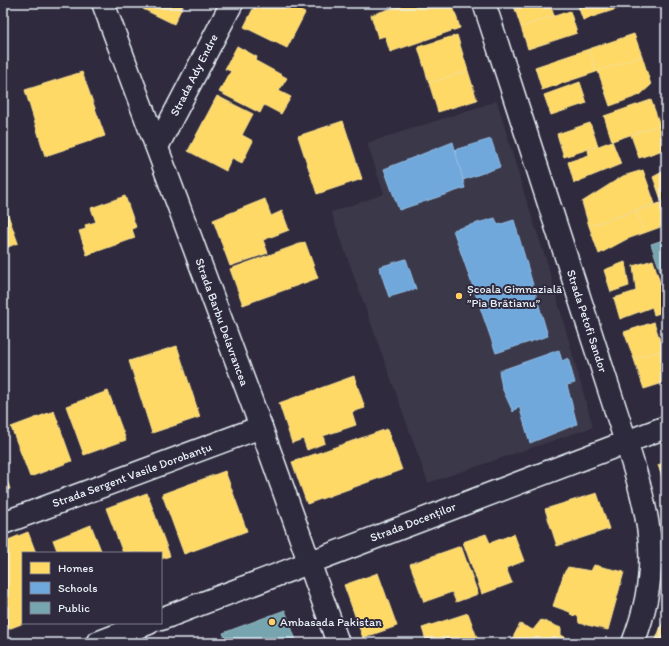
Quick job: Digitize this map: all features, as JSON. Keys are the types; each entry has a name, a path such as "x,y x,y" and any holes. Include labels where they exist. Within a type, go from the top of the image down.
{"street":[{"name":"Strada Barbu Delavrancea","path":"103,3 261,427 338,643"},
{"name":"Strada Ady Endre","path":"157,147 232,3"},
{"name":"Strada Petofi Sandor","path":"484,3 645,505 649,529 651,562 648,592 633,643"},
{"name":"Strada Sergent Vasile Dorobanțu","path":"3,523 261,427"},
{"name":"Strada Docenților","path":"162,618 666,427"},
{"path":"97,643 146,624"}],"shaded area":[{"name":"Școala Gimnazială ”Pia Brătianu”","path":"497,101 526,199 547,262 593,427 428,483 331,212 384,194 367,143"}],"building: Homes":[{"path":"146,3 184,3 174,24 143,9"},
{"path":"256,3 284,3 305,13 287,48 244,27"},
{"path":"408,3 452,3 460,28 390,52 385,36 378,38 371,15"},
{"path":"513,3 550,3 554,16 521,27"},
{"path":"577,3 625,3 626,6 583,20"},
{"path":"570,11 577,33 528,49 521,27"},
{"path":"634,34 642,56 596,72 589,49"},
{"path":"457,35 468,71 429,83 418,47"},
{"path":"237,46 257,57 256,61 287,78 279,91 291,97 281,114 264,105 260,113 219,92 231,71 225,69"},
{"path":"589,49 596,72 542,90 535,67"},
{"path":"642,56 651,85 640,95 610,106 598,71"},
{"path":"468,71 477,100 438,112 429,83"},
{"path":"82,72 105,136 45,156 25,90"},
{"path":"580,82 587,103 551,115 544,95"},
{"path":"217,96 253,114 242,135 253,141 242,163 232,158 226,171 188,151"},
{"path":"651,100 660,125 612,141 604,116"},
{"path":"343,121 362,179 317,194 298,136"},
{"path":"590,123 598,146 564,157 557,134"},
{"path":"660,125 666,144 666,149 639,158 631,135"},
{"path":"612,141 621,164 574,183 568,162 589,155 588,150"},
{"path":"643,170 655,204 589,226 582,202 623,176"},
{"path":"666,170 666,201 662,202 653,177"},
{"path":"125,196 136,227 132,229 135,238 87,255 79,231 86,229 85,225 96,222 91,208"},
{"path":"265,199 271,216 282,211 289,230 263,240 268,253 230,266 213,220"},
{"path":"666,201 666,225 644,233 636,211"},
{"path":"636,211 644,233 627,239 599,254 589,226"},
{"path":"8,215 18,243 3,249 3,217"},
{"path":"305,242 318,278 243,305 230,269"},
{"path":"653,260 666,302 666,311 654,315 652,307 620,319 614,298 636,291 633,266"},
{"path":"625,262 629,286 611,292 604,270"},
{"path":"666,275 666,290 662,276"},
{"path":"654,322 663,350 634,359 624,332"},
{"path":"177,346 200,417 152,433 129,361"},
{"path":"666,349 666,382 644,389 634,359"},
{"path":"354,376 365,408 352,412 356,425 323,436 325,443 307,450 303,439 292,443 279,403"},
{"path":"108,391 126,440 84,455 66,406"},
{"path":"54,411 72,461 30,477 11,427"},
{"path":"387,429 402,470 307,504 292,462"},
{"path":"666,462 666,489 658,465"},
{"path":"3,469 10,489 3,491"},
{"path":"225,471 247,531 184,554 162,494"},
{"path":"147,493 170,556 162,559 162,552 123,552 106,508"},
{"path":"597,493 609,529 557,546 545,509"},
{"path":"91,525 102,552 58,552 53,540"},
{"path":"28,532 36,552 22,552 22,624 3,631 3,542"},
{"path":"486,534 490,543 514,534 524,561 506,568 512,583 482,594 463,542"},
{"path":"461,546 478,594 456,602 452,592 424,602 410,564"},
{"path":"594,565 624,572 608,630 579,623 578,616 571,615 570,612 553,606 564,573 568,567 591,571"},
{"path":"378,573 397,626 363,638 344,585"},
{"path":"468,613 479,643 427,643 422,628"},
{"path":"666,614 666,643 664,643 656,639"},
{"path":"541,620 561,628 561,635 574,642 576,637 586,643 510,643 520,624 533,630"}],"building: Schools":[{"path":"491,139 500,167 463,180 454,150"},
{"path":"453,142 465,188 399,210 384,169"},
{"path":"495,218 498,225 514,220 548,336 496,353 453,230"},
{"path":"406,259 416,289 389,297 379,267"},
{"path":"559,350 562,361 568,358 575,383 567,385 577,424 530,443 519,406 513,412 502,388 499,371"}],"building: Public":[{"path":"666,239 666,275 662,276 651,244"},
{"name":"Ambasada Pakistan","path":"285,610 297,643 227,643 223,633"}],"place":[{"name":"Școala Gimnazială ”Pia Brătianu”","path":"459,296"},
{"name":"Ambasada Pakistan","path":"272,622"}]}
